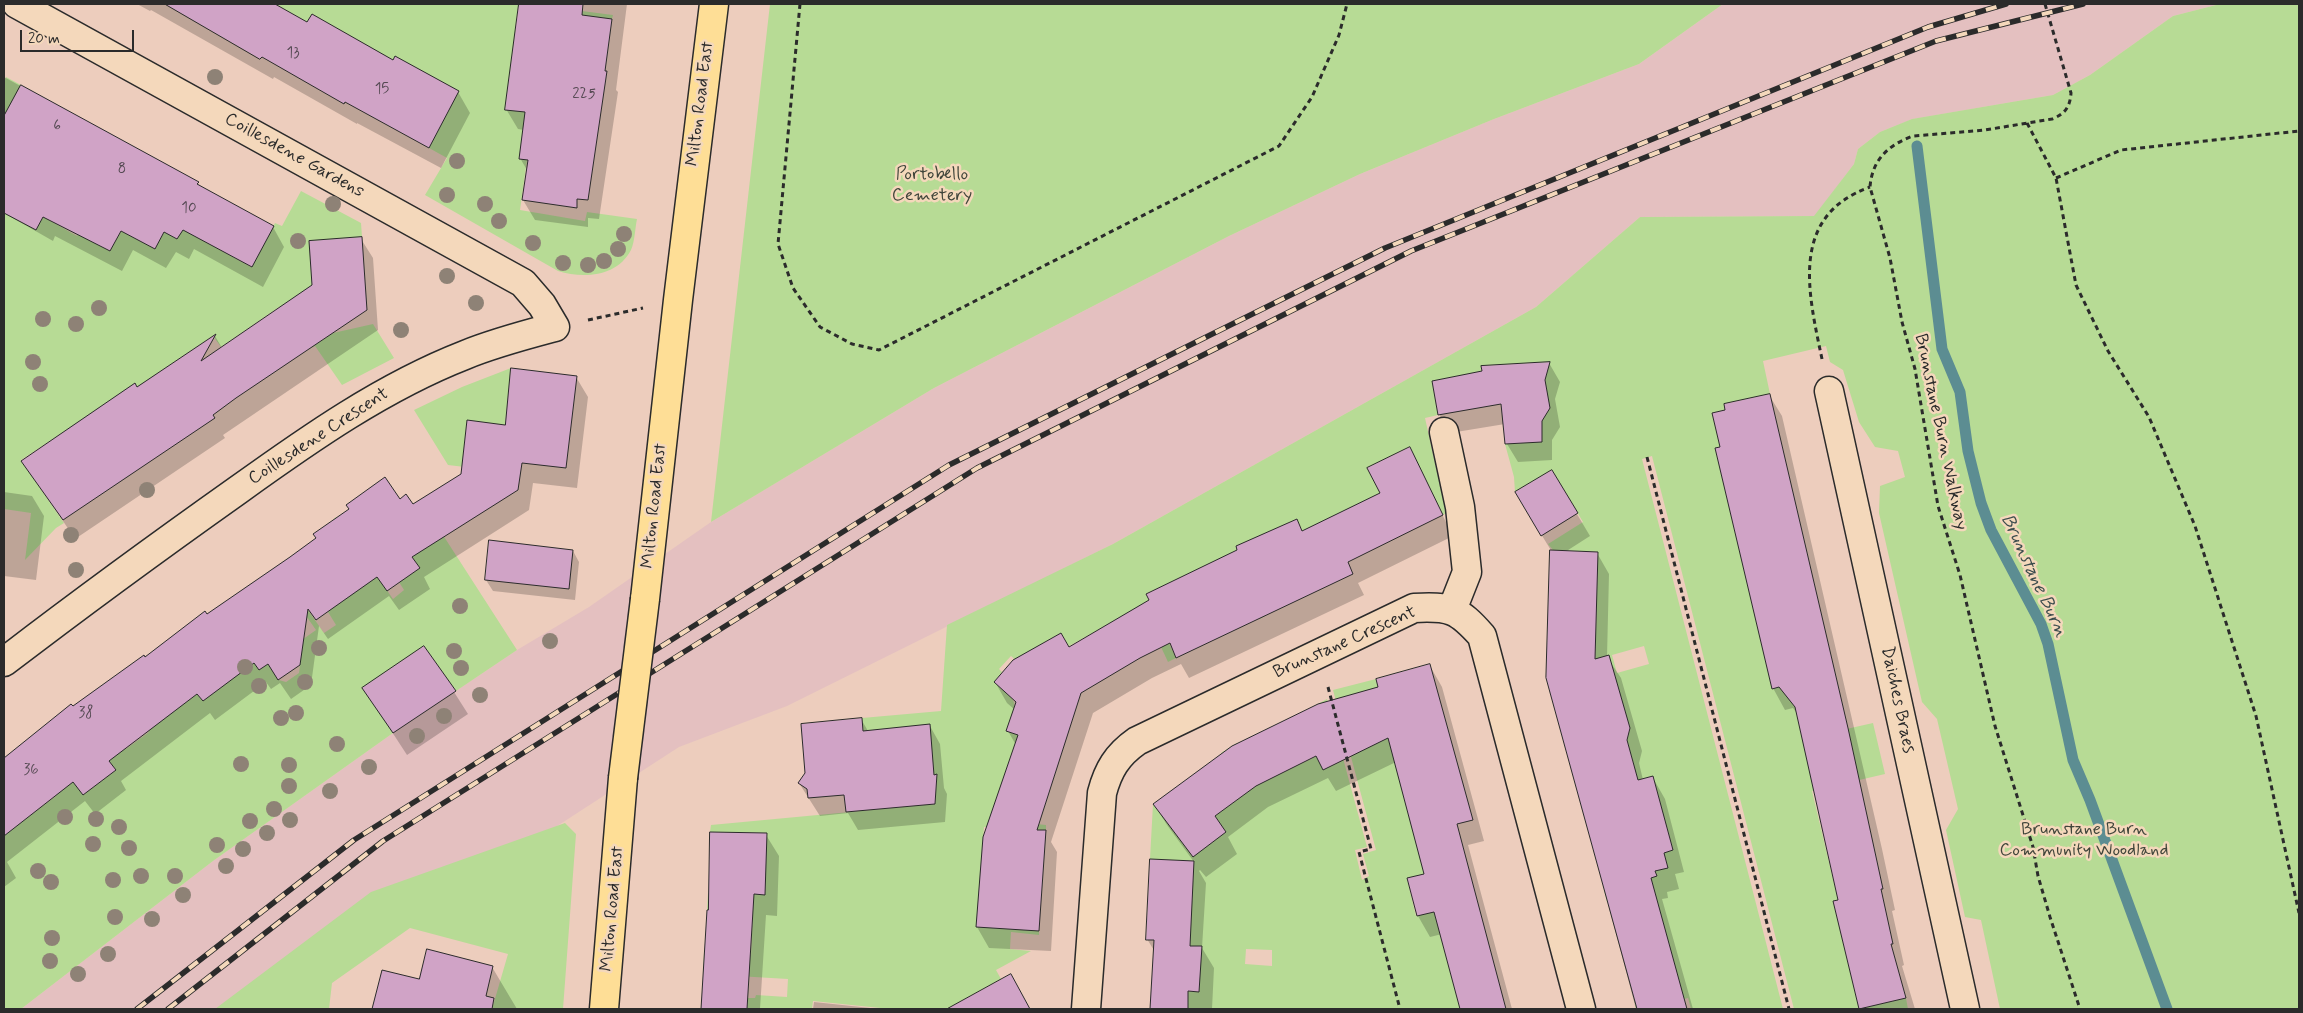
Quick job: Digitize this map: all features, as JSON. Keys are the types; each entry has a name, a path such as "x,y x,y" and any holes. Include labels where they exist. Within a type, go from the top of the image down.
{"main road":[{"name":"Milton Road East","path":"604,1009 623,778 714,4"}],"street":[{"name":"Coillesdene Gardens","path":"17,4 523,283 542,305 555,327"},
{"name":"Coillesdene Crescent","path":"4,662 141,558 277,462 373,400 420,375 465,355 555,327"},
{"name":"Daiches Braes","path":"1830,391 1966,1009"},
{"path":"1444,432 1460,507 1466,572 1452,610 1466,619 1482,636 1581,1009"},
{"name":"Brunstane Crescent","path":"1086,1009 1102,793 1112,766 1123,752 1137,741 1414,608 1438,607 1452,610"}],"path":[{"path":"800,4 778,244 793,288 820,327 852,344 879,350 1279,146 1312,97 1339,35 1347,4"},
{"path":"1830,391 1820,345 1808,268 1811,248 1819,227 1830,211 1854,192 1870,187 1871,175 1881,155 1902,140 1927,134 1985,130 2026,123 2060,116 2067,110 2071,102 2071,92 2045,4"},
{"path":"2026,123 2056,178 2076,285 2108,351 2149,417 2195,526 2256,716 2299,912"},
{"path":"2056,178 2122,150 2299,131"},
{"name":"Brunstane Burn Walkway","path":"1870,187 1890,258 1902,322 1915,369 1938,506 1960,575 1995,726 2033,847 2038,876 2050,917 2080,1009"},
{"path":"555,327 678,300"},
{"path":"1647,457 1789,1009"},
{"path":"1319,653 1371,849 1359,852 1400,1009"}],"shaded area":[{"path":"1723,4 2220,4 2173,16 2090,75 2053,95 1913,119 1880,132 1858,149 1854,164 1815,216 1640,217 1536,307 1113,544 787,706 679,747 440,902 287,1009 21,1009 213,861 393,733 517,650 589,607 711,522 934,388 1229,236 1360,174 1494,119 1639,64"}],"green space":[{"path":"275,4 565,4 583,6 582,11 613,15 612,19 518,7 515,30 548,35 519,158 527,160 520,210 585,221 587,212 637,219 631,250 625,259 617,266 599,274 578,275 558,271 425,195 447,158 429,148 378,88 359,41 312,14 290,52 284,49 302,19"},
{"name":"Portobello Cemetery","path":"770,4 1723,4 1639,64 1494,119 1360,174 1229,236 934,388 711,522"},
{"name":"Brunstane Burn Community Woodland","path":"2220,4 2299,4 2299,1009 2000,1009 1981,920 1965,917 1946,830 1958,809 1937,719 1922,702 1879,513 1880,486 1905,477 1898,451 1875,447 1859,422 1843,370 1830,362 1826,346 1763,361 1770,394 1724,404 1725,410 1712,413 1720,447 1715,448 1772,688 1790,685 1802,739 1873,723 1885,774 1812,791 1838,900 1833,901 1859,1009 1794,1009 1652,456 1642,459 1783,1009 1691,1009 1688,998 1646,1009 1636,1009 1634,999 1680,986 1654,890 1607,902 1604,890 1657,876 1655,871 1668,867 1664,853 1673,850 1667,827 1645,833 1640,811 1661,805 1653,776 1632,781 1634,765 1627,740 1630,728 1624,708 1595,672 1598,552 1553,550 1548,544 1583,522 1552,470 1515,492 1514,477 1505,444 1537,442 1542,416 1549,410 1545,380 1547,372 1537,363 1481,366 1483,389 1459,376 1432,381 1438,415 1425,418 1446,513 1443,515 1409,447 1367,468 1380,493 1308,544 1297,519 1264,534 1265,616 1260,619 1240,577 1205,566 1146,594 1176,658 1168,662 1161,647 1125,615 1069,646 1061,633 1043,643 1035,677 1011,656 999,669 1002,672 994,682 1009,695 1014,703 1013,713 1006,731 1018,735 996,800 1037,824 1046,825 1046,830 984,827 981,868 1039,925 1039,935 1011,932 1010,949 1031,951 996,970 1001,979 947,1009 890,1009 813,1001 812,1009 747,1009 748,998 755,998 756,995 787,997 788,979 703,974 704,953 751,955 753,913 707,910 708,893 765,894 766,875 755,875 756,849 767,849 767,833 710,832 711,825 935,804 937,774 919,776 865,748 862,718 941,711 947,625 1113,544 1536,307 1640,217 1814,216 1854,164 1858,149 1880,132 1912,119 2053,95 2090,75 2173,16","holes":["1644,646 1649,664 1617,673 1612,655"]},
{"path":"6,77 21,85 4,116 4,81"},
{"path":"7,146 19,221 36,230 64,178 60,200 49,220 77,236 99,197 95,243 110,251 121,231 155,249 164,232 177,239 193,211 189,233 251,267 275,223 282,226 301,191 361,223 362,237 312,288 306,332 315,345 333,333 373,324 394,358 342,385 315,346 309,349 279,307 221,347 213,336 155,375 193,432 88,416 129,476 119,482 68,429 21,460 64,523 56,528 25,560 31,513 4,509 4,152"},
{"path":"511,368 505,425 467,421 463,456 499,471 448,465 414,410 462,387"},
{"path":"336,517 393,599 404,590 399,582 420,568 400,540 432,518 517,650 456,691 424,646 363,688 393,733 213,861 21,1009 4,1009 4,820 12,829 56,796 53,755 83,795 116,770 104,755 96,707 126,749 149,732 137,716 185,703 197,694 203,701 220,688 224,619 259,670 268,664 279,680 286,682 299,673 300,665 289,649 316,630 273,569 303,603 324,633 336,625 328,612 362,562 333,520"},
{"path":"1376,679 1382,704 1458,828 1460,835 1424,874 1407,879 1416,916 1434,912 1460,1009 1188,1009 1152,990 1199,992 1153,956 1190,942 1194,861 1150,859 1153,804 1181,841 1200,851 1226,832 1215,816 1249,791 1221,753 1237,743 1257,785 1317,756 1323,770 1340,762 1314,706 1327,699 1367,847 1355,850 1362,880 1369,876 1363,854 1376,850 1333,690","holes":["1246,949 1272,950 1272,966 1245,964"]},
{"path":"565,823 576,834 563,1009 492,1009 508,954 410,928 332,983 329,1009 215,1009 371,892"},
{"path":"1906,998 1908,1009 1859,1009"}],"building":[{"path":"165,4 275,4 307,22 312,14 393,60 395,56 459,91 429,148 345,102 344,104 262,57 260,59"},
{"path":"519,4 583,4 582,15 612,19 605,71 607,71 588,200 577,199 577,208 522,200 528,160 519,159 525,112 505,110"},
{"path":"21,85 199,182 197,184 274,226 252,267 183,230 177,239 164,232 155,249 121,231 110,251 43,217 36,230 4,213 4,116"},
{"path":"362,237 367,310 236,398 213,415 215,418 63,520 21,461 135,383 137,387 216,334 201,361 312,285 309,241"},
{"path":"1550,362 1545,380 1550,408 1542,421 1542,442 1505,444 1501,404 1438,415 1432,381 1482,371 1481,366"},
{"path":"511,368 577,376 566,468 522,463 518,490 412,557 420,568 387,591 377,577 316,620 308,609 300,665 278,680 268,664 259,670 254,663 203,701 197,694 109,761 116,770 83,795 73,782 4,836 4,758 71,704 73,706 144,655 145,657 205,611 207,614 316,538 313,534 349,509 346,505 385,477 400,499 406,494 413,504 461,474 467,420 505,425"},
{"path":"1770,394 1848,728 1883,889 1881,889 1893,944 1891,944 1906,998 1859,1009 1833,901 1838,900 1795,707 1779,687 1772,689 1715,448 1720,447 1712,413 1725,410 1724,404"},
{"path":"1410,447 1443,515 1348,562 1353,574 1176,658 1170,643 1140,658 1081,693 1037,830 1046,830 1039,931 976,927 983,837 1018,735 1006,731 1016,702 994,682 1013,660 1061,633 1069,647 1149,600 1146,594 1237,550 1236,546 1297,519 1302,531 1380,493 1367,468"},
{"path":"1552,470 1578,513 1541,536 1515,492"},
{"path":"489,540 573,550 569,589 485,580"},
{"path":"1550,550 1598,552 1595,659 1609,655 1630,728 1627,740 1638,780 1653,776 1673,850 1664,853 1668,868 1655,871 1657,876 1651,878 1687,1009 1637,1009 1546,678"},
{"path":"424,646 456,691 393,733 362,688"},
{"path":"1430,664 1473,820 1457,824 1506,1009 1460,1009 1434,912 1417,916 1407,878 1424,874 1388,738 1323,770 1316,756 1256,786 1215,816 1226,832 1193,857 1153,804 1232,746 1318,704 1378,687 1376,679"},
{"path":"862,718 863,731 930,724 934,775 937,774 935,804 846,812 844,795 808,798 807,789 798,783 805,773 801,724"},
{"path":"710,832 767,833 765,895 754,894 747,1009 701,1009 708,910"},
{"path":"1150,859 1194,861 1190,946 1202,946 1199,992 1188,991 1188,1009 1150,1009 1154,940 1146,940"},
{"path":"427,949 493,966 486,996 494,998 492,1009 372,1009 382,970 419,979"},
{"path":"1011,974 1030,1009 947,1009"}],"waterway":[{"name":"Brunstane Burn","path":"1917,146 1942,349 1960,392 1968,451 1981,503 1991,530 2041,624 2048,644 2073,760 2090,800 2167,1009"}],"railway":[{"path":"137,1009 354,840 949,465 1385,248 1928,27 2006,4"},
{"path":"168,1009 383,841 977,468 1411,251 1936,41 2083,4"}]}
